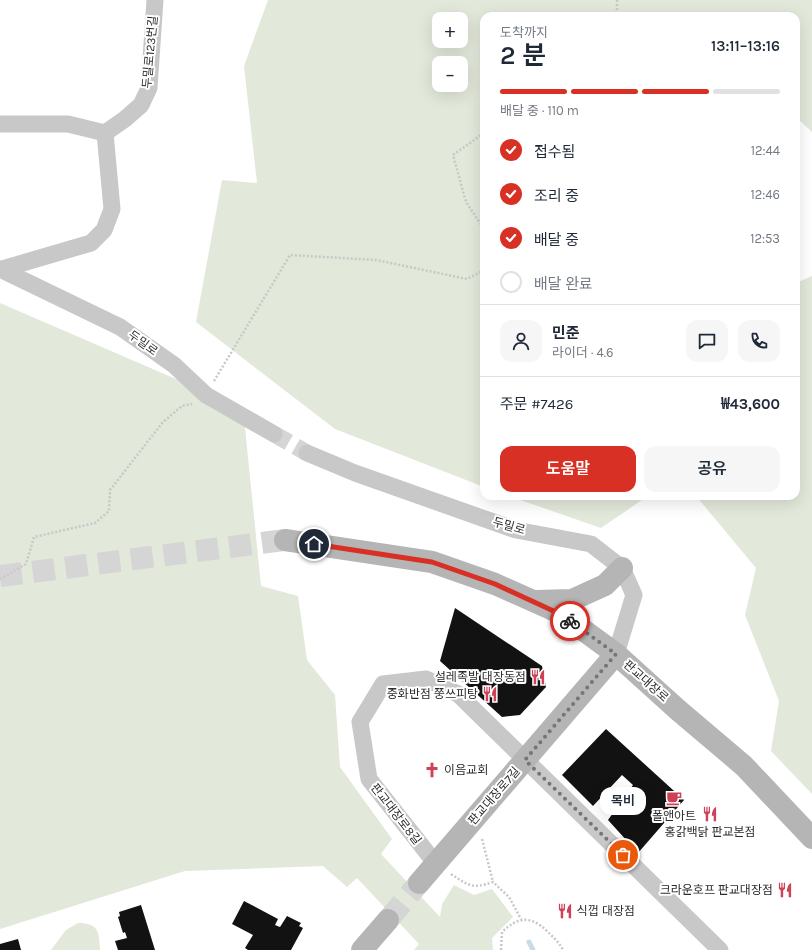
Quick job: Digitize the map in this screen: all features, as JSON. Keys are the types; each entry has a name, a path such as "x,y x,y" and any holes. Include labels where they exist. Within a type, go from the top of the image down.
{"street":[{"name":"두밀로123번길","path":"105,133 125,119 140,105 149,88 155,0"},
{"path":"0,124 68,124 105,133 112,208 104,230 91,243 1,269"},
{"name":"두밀로","path":"1,269 120,327 174,365 206,395 274,434"},
{"name":"두밀로","path":"307,453 355,473 516,530 592,544 622,568 634,595 616,654"},
{"name":"판교대장로","path":"285,540 432,562 495,584 560,614 616,654 678,710 744,766 812,838"},
{"path":"532,601 572,600 605,585 622,568"},
{"name":"판교대장로7길","path":"419,883 616,654"},
{"name":"판교대장로8길","path":"436,864 369,779 360,722 383,684 426,678 458,694 720,950"},
{"path":"362,950 388,920"}],"path":[{"path":"617,0 617,12"},
{"path":"480,136 454,155 466,202 480,223"},
{"path":"0,579 26,564 34,537 95,523 109,511 110,490 163,422 182,406 202,401 290,255 376,260 467,279 480,272"},
{"path":"476,817 493,882 509,897 521,919"},
{"path":"436,864 469,886 480,886 493,882"},
{"path":"501,950 502,932 511,924 521,919 538,922 559,942 563,950"}],"shaded area":[{"path":"268,0 812,0 812,132 800,121 800,12 480,12 480,485 335,429 196,322 222,180 257,183 244,66"},
{"path":"812,276 812,794 771,751 779,701 745,615 756,568 699,500 800,500 800,281"},
{"path":"0,303 243,408 261,586 298,596 307,660 335,695 340,767 392,839 381,854 440,917 442,904 454,885 474,895 492,889 513,917 492,938 493,950 414,950 419,944 357,878 347,887 323,866 185,871 0,929"},
{"path":"520,500 642,500 601,528"},
{"path":"78,923 85,923 94,927 98,934 100,950 51,950 66,930"}],"building":[{"path":"455,608 542,666 546,687 520,715 502,717 440,661"},
{"path":"606,729 684,800 638,853 608,820 633,785 622,775 593,806 562,775"},
{"path":"244,901 278,919 275,925 280,927 287,916 301,923 299,926 303,928 291,950 248,950 245,948 253,935 232,924"},
{"path":"141,905 155,950 118,950 115,941 127,938 125,932 123,933 118,917 120,916 119,912"},
{"path":"18,939 21,950 0,950 0,944"}],"waterway":[{"path":"529,942 533,950"}],"tunnel":[{"path":"274,434 307,453"},
{"path":"0,576 285,540"},
{"path":"388,920 419,883"}],"way so far":[{"path":"570,621 616,654 525,760 623,855"}],"place":[{"name":"설레족발 대장동점","path":"538,677"},
{"name":"중화반점 쭝쓰피탕","path":"490,694"},
{"name":"이음교회","path":"432,770"},
{"name":"폴앤아트","path":"674,798"},
{"name":"홍갉백닭 판교본점","path":"710,814"},
{"name":"목비","path":"623,855"},
{"name":"크라운호프 판교대장점","path":"785,890"},
{"name":"식껍 대장점","path":"565,911"}],"route":[{"path":"314,544 432,562 495,584 560,614 570,621"}]}
